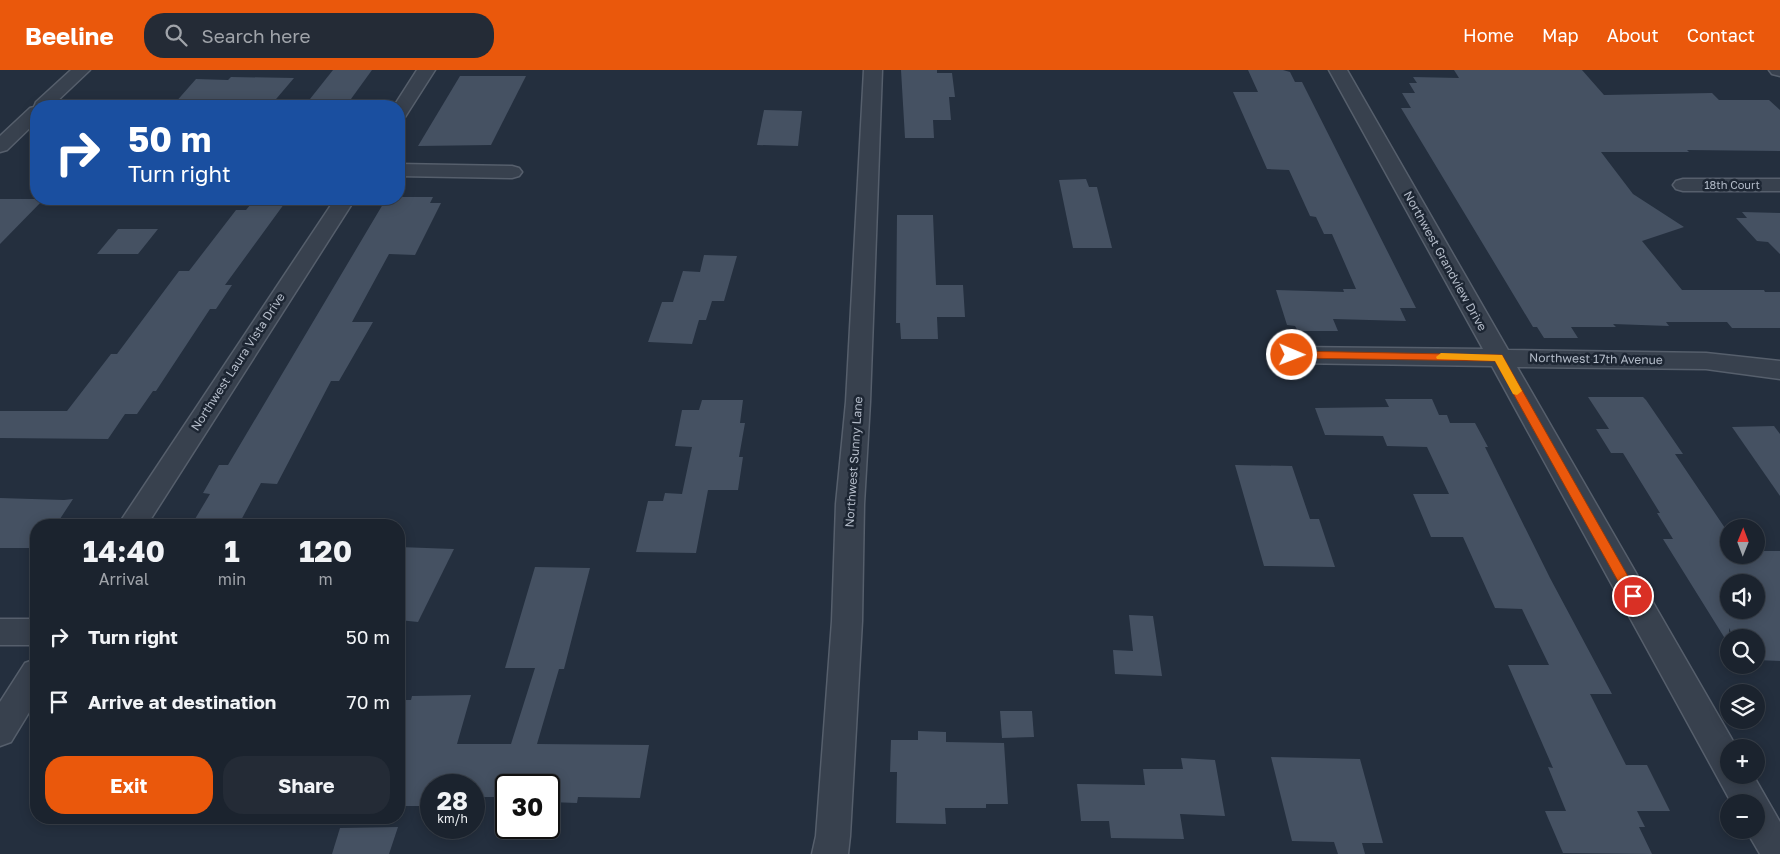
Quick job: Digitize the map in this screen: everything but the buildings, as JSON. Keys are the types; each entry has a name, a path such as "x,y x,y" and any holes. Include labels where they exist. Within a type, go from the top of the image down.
{"street":[{"path":"49,100 82,70"},
{"path":"405,104 426,70"},
{"name":"Northwest Sunny Lane","path":"830,854 833,836 847,621 850,504 858,402 873,70"},
{"name":"Northwest Grandview Drive","path":"1338,70 1445,259 1498,358 1720,750"},
{"path":"0,146 30,118"},
{"path":"405,170 512,172"},
{"name":"18th Court","path":"1683,185 1780,185"},
{"name":"Northwest Laura Vista Drive","path":"136,519 341,205"},
{"name":"Northwest 17th Avenue","path":"1292,355 1706,361 1780,370"},
{"path":"0,632 30,632"},
{"path":"0,731 30,683"},
{"path":"1765,830 1779,854"}],"slow traffic":[{"path":"1441,357 1498,358 1517,391"}],"route":[{"path":"1292,355 1498,358 1633,596"}]}
